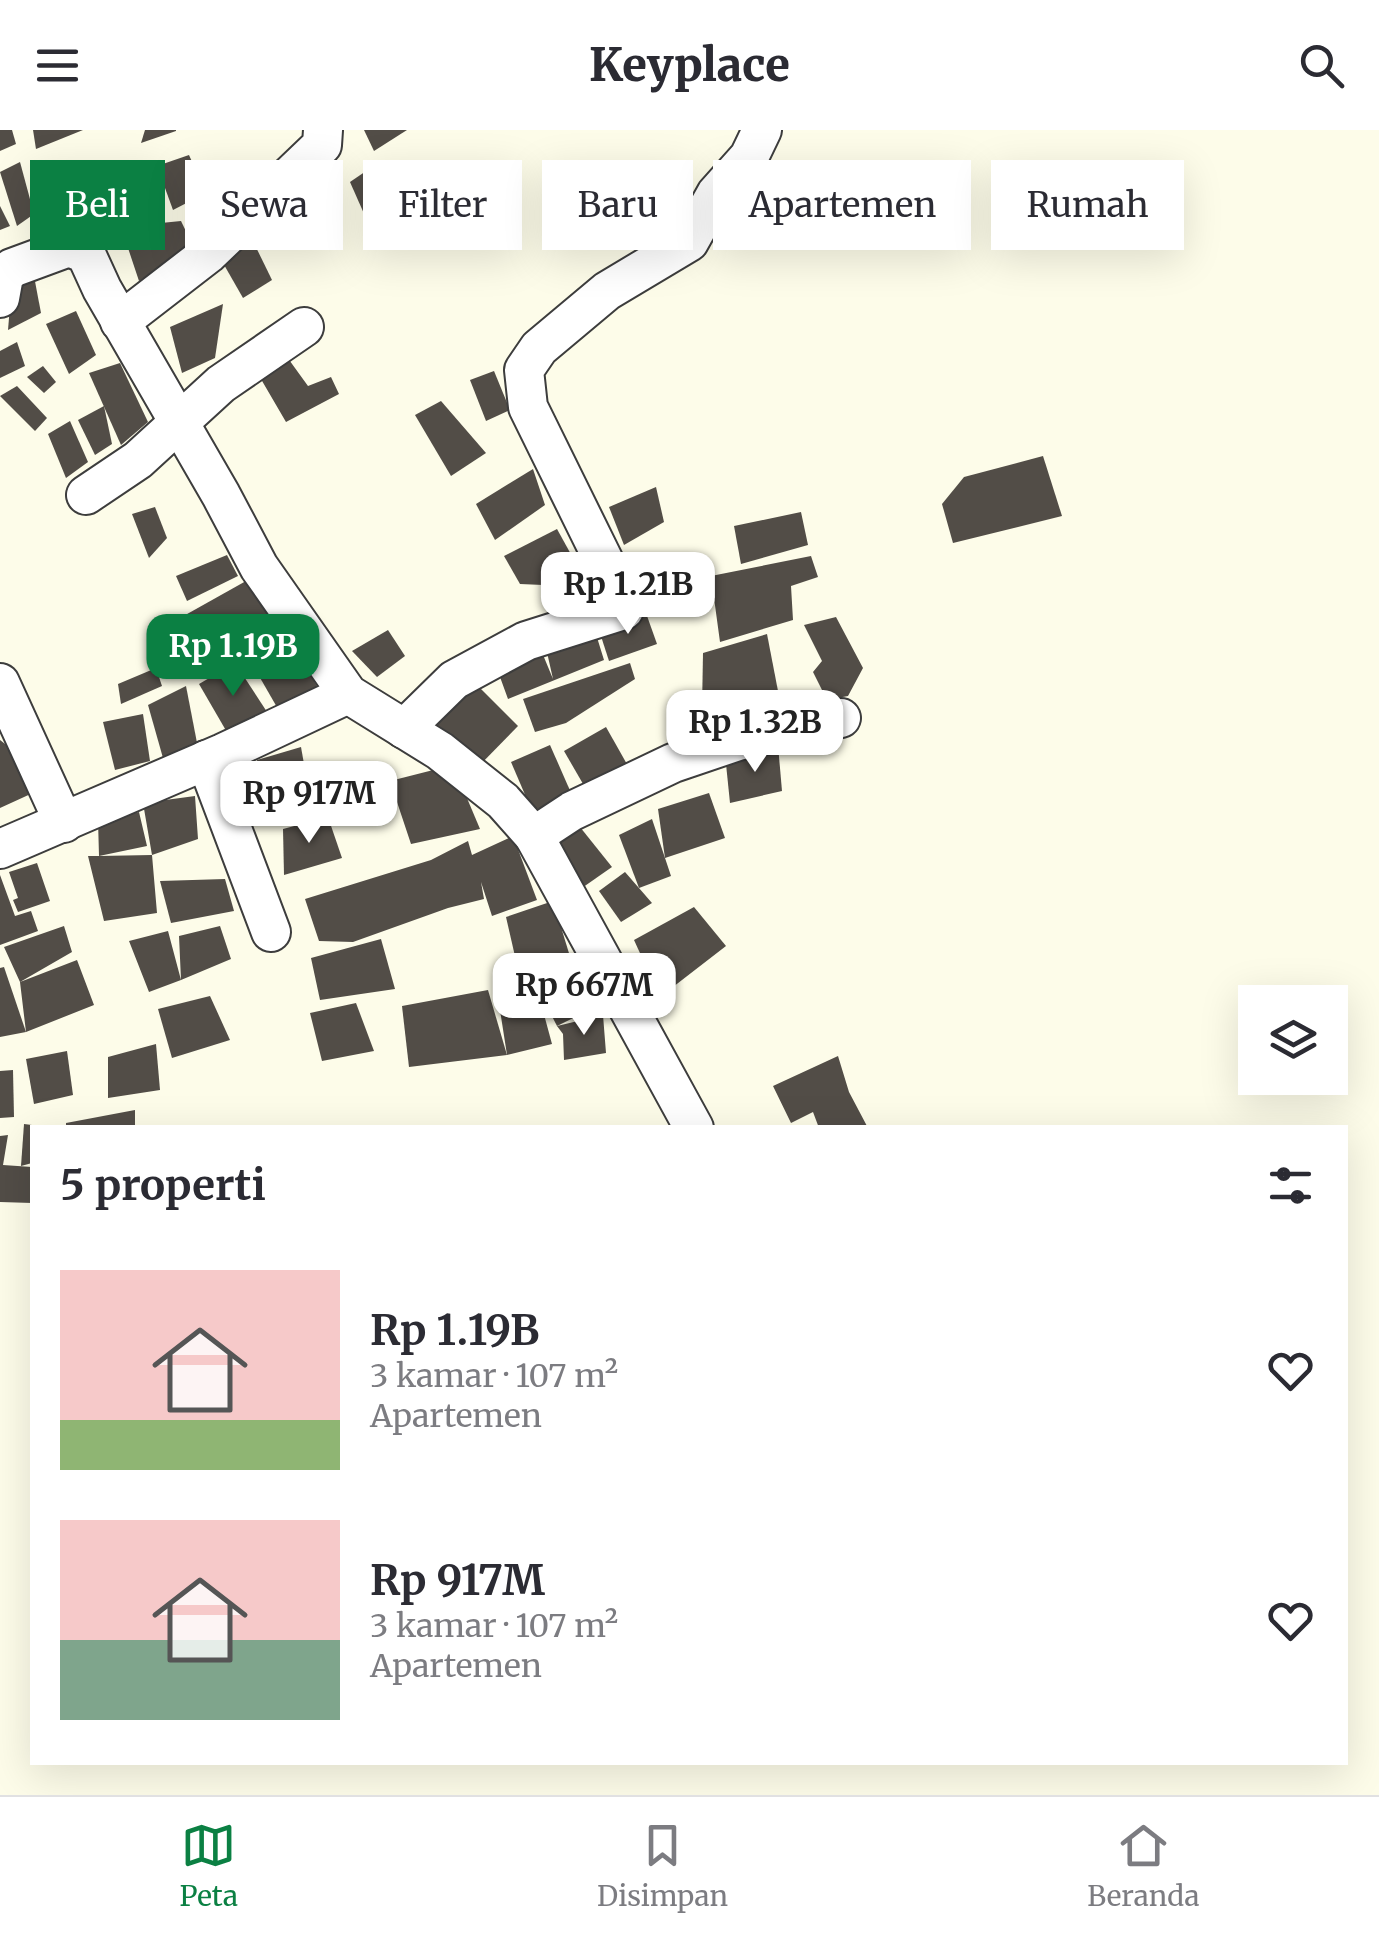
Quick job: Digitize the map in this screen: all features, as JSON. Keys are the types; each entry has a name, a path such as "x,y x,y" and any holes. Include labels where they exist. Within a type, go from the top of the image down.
{"street":[{"path":"120,322 208,254 322,145 323,130"},
{"path":"404,729 454,680 482,664 526,641 624,610 617,587 528,407 524,370 539,348 607,291 690,242 716,194 750,157 762,130"},
{"path":"0,298 4,276 12,268 69,247 86,254 120,322 259,567 348,694 440,751 503,801 534,836 692,1125"},
{"path":"86,495 138,460 222,384 304,328"},
{"path":"0,683 64,823"},
{"path":"0,849 348,694"},
{"path":"534,836 572,810 673,763 738,741 841,718"},
{"path":"206,760 271,932"}],"building":[{"path":"0,130 12,130 16,144 0,151"},
{"path":"33,130 83,130 36,149"},
{"path":"145,130 176,130 176,131 141,143"},
{"path":"364,130 407,130 374,151"},
{"path":"189,155 191,160 185,160 185,204 173,210 165,188 165,163"},
{"path":"20,162 30,199 30,217 17,226 0,172"},
{"path":"363,173 363,211 350,182"},
{"path":"0,206 10,226 0,230"},
{"path":"181,221 185,250 191,250 139,281 129,250 165,250 165,223"},
{"path":"229,250 257,250 272,280 243,298 219,256"},
{"path":"33,271 41,313 8,330 12,282"},
{"path":"223,304 215,358 182,373 170,327"},
{"path":"76,311 96,355 69,374 46,324"},
{"path":"17,342 25,366 0,378 0,351"},
{"path":"287,357 308,386 331,377 339,394 286,422 258,374"},
{"path":"120,363 148,422 121,445 89,373"},
{"path":"43,366 56,382 44,393 27,377"},
{"path":"494,371 510,410 486,421 470,380"},
{"path":"17,386 47,418 35,431 0,396"},
{"path":"441,401 486,453 451,476 415,415"},
{"path":"104,406 112,444 95,455 78,420"},
{"path":"70,421 88,462 66,478 48,434"},
{"path":"1043,456 1062,516 953,543 942,504 964,477"},
{"path":"533,469 545,505 495,540 476,504"},
{"path":"656,487 664,522 624,545 609,507"},
{"path":"155,507 167,538 149,558 132,514"},
{"path":"801,512 808,545 741,564 734,526"},
{"path":"557,529 589,587 520,584 504,556"},
{"path":"227,555 238,576 187,601 176,576"},
{"path":"811,556 818,577 791,586 793,620 720,642 711,576"},
{"path":"246,581 268,613 176,674 155,632"},
{"path":"646,613 657,644 609,661 599,630"},
{"path":"836,617 863,668 848,696 827,700 813,672 822,661 804,625"},
{"path":"276,618 320,691 278,709 239,641"},
{"path":"388,630 405,656 377,677 352,651"},
{"path":"595,631 604,660 508,699 496,666 541,650 553,679 546,648"},
{"path":"767,634 778,691 702,709 703,653"},
{"path":"235,663 269,715 228,734 199,684"},
{"path":"630,663 635,679 566,723 535,732 523,699"},
{"path":"156,668 162,686 121,704 118,684"},
{"path":"466,674 518,726 476,769 423,718"},
{"path":"186,686 198,748 163,758 148,705"},
{"path":"143,714 150,761 115,770 103,722"},
{"path":"606,727 632,773 590,796 564,751"},
{"path":"0,740 18,754 35,792 0,808"},
{"path":"550,745 572,795 532,811 511,762"},
{"path":"778,745 782,791 730,803 726,764"},
{"path":"301,747 310,798 265,811 257,760"},
{"path":"249,762 265,811 244,816 230,774"},
{"path":"453,765 480,829 411,844 390,781"},
{"path":"709,793 725,838 665,858 658,809"},
{"path":"195,796 198,839 152,855 143,803"},
{"path":"139,812 147,846 99,856 98,820"},
{"path":"328,817 342,858 284,875 283,829"},
{"path":"652,819 671,876 639,888 619,835"},
{"path":"576,822 612,867 579,890 555,834"},
{"path":"513,836 537,900 492,916 481,882 484,899 353,942 319,941 305,899 431,860 468,841 472,855"},
{"path":"152,855 157,913 104,921 88,856"},
{"path":"37,863 50,901 18,912 13,900 18,898 9,872"},
{"path":"625,872 652,903 621,922 599,891"},
{"path":"0,875 15,916 31,911 38,931 0,945"},
{"path":"225,879 234,911 171,923 160,881"},
{"path":"553,901 572,963 520,978 506,917"},
{"path":"694,907 726,946 660,997 634,940"},
{"path":"64,926 72,952 20,982 4,947"},
{"path":"220,926 231,959 181,980 179,936"},
{"path":"168,931 181,980 149,992 129,941"},
{"path":"381,939 395,989 320,1000 311,958"},
{"path":"585,957 608,1001 557,1026 536,985"},
{"path":"77,960 94,1005 26,1032 20,982"},
{"path":"4,967 26,1032 0,1037 0,968"},
{"path":"536,985 552,1044 507,1055 497,991"},
{"path":"488,990 507,1055 409,1067 402,1006"},
{"path":"210,996 230,1040 172,1058 158,1009"},
{"path":"356,1003 374,1051 322,1061 310,1013"},
{"path":"603,1015 606,1053 564,1060 563,1034 557,1026"},
{"path":"156,1044 160,1090 108,1098 108,1057"},
{"path":"67,1051 73,1095 34,1104 26,1059"},
{"path":"838,1056 849,1092 866,1125 818,1125 813,1112 791,1123 773,1086"},
{"path":"13,1070 14,1117 0,1118 0,1071"},
{"path":"135,1110 135,1125 66,1123"},
{"path":"24,1124 32,1125 30,1164 21,1166"},
{"path":"8,1135 3,1165 30,1167 30,1203 0,1202 0,1136"}]}
